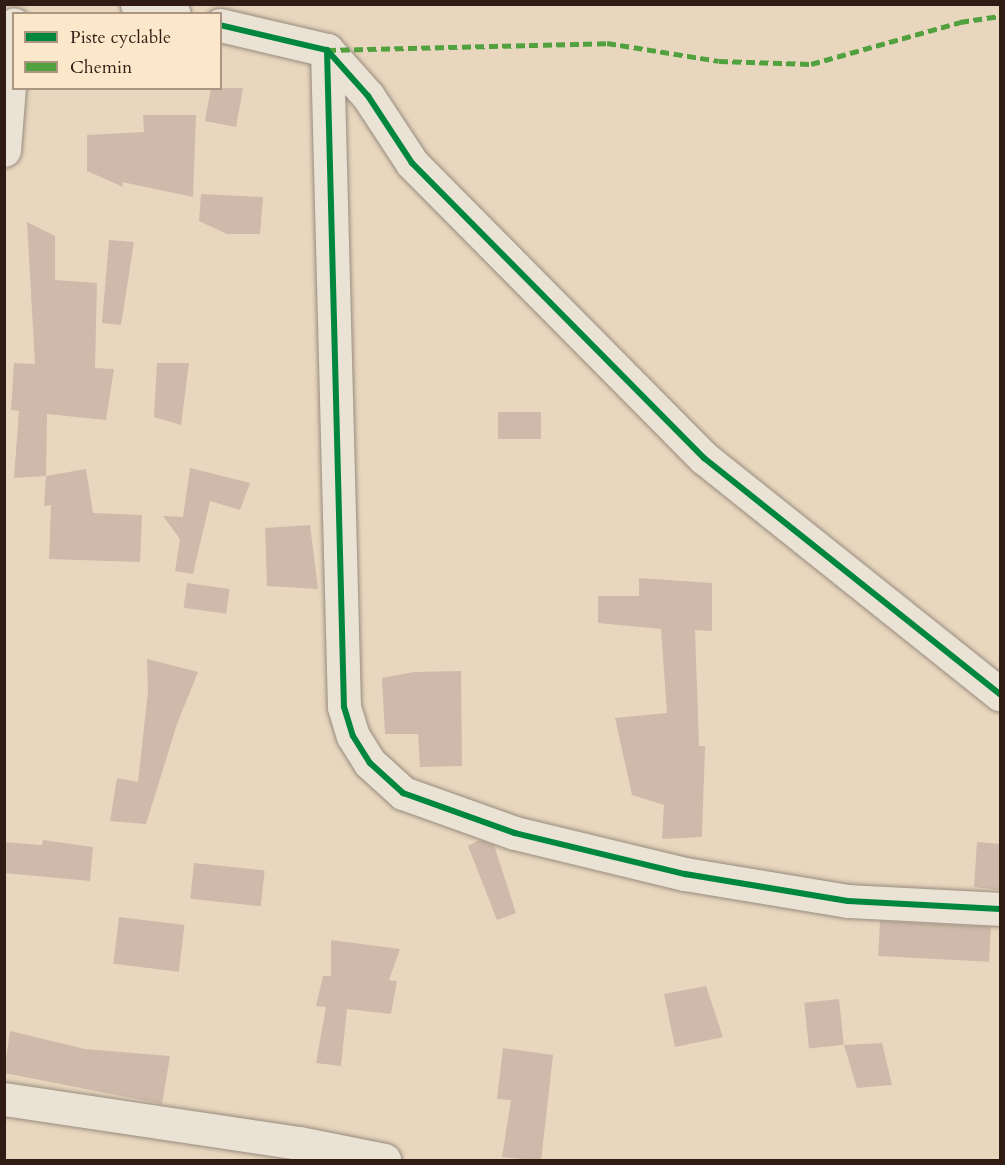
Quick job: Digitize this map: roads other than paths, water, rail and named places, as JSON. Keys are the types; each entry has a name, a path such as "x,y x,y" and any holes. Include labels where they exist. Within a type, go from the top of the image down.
{"street":[{"path":"137,4 167,12"},
{"path":"222,25 327,50 368,96 412,163 704,458 1000,694"},
{"path":"4,150 12,49"},
{"path":"327,50 344,707 353,736 370,763 403,793 515,833 685,874 848,901 1000,909"},
{"path":"4,1099 299,1143 384,1161"}]}
